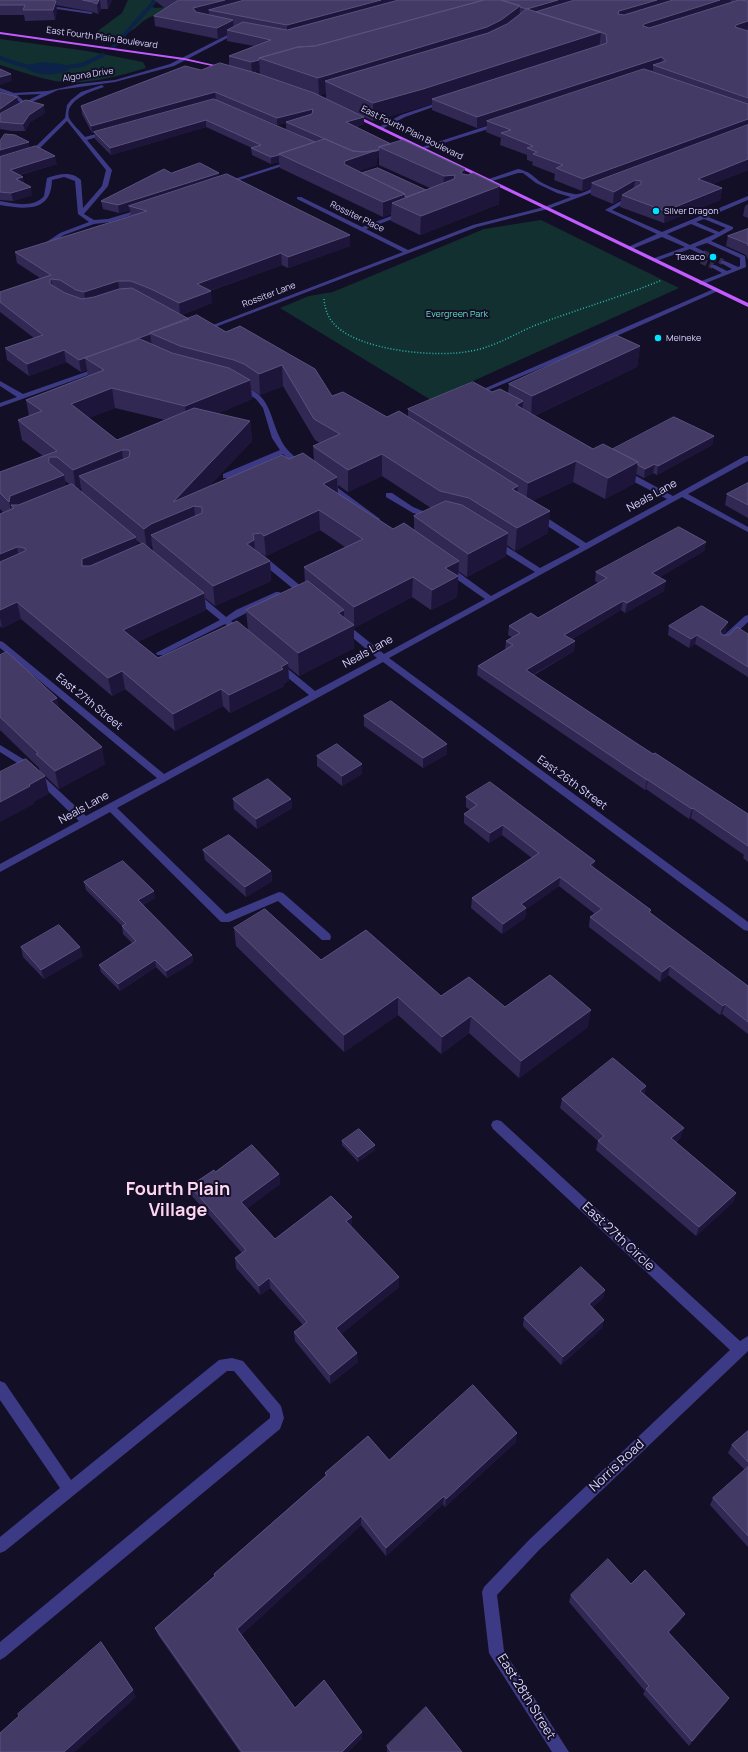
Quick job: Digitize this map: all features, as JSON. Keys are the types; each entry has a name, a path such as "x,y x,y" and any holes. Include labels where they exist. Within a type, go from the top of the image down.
{"main road":[{"name":"East Fourth Plain Boulevard","path":"0,33 184,59 232,70"},
{"name":"East Fourth Plain Boulevard","path":"345,111 488,182 546,208 748,305"}],"street":[{"path":"38,6 91,13"},
{"name":"Algona Drive","path":"0,121 25,104 51,92 79,85 115,81 172,65 243,29 235,28"},
{"path":"81,214 106,186 109,170 67,118 66,112 68,104 76,97 115,81"},
{"path":"0,89 13,94 25,104"},
{"path":"13,94 51,92"},
{"path":"380,128 403,116 448,101"},
{"path":"20,156 33,152 67,118"},
{"path":"408,152 505,122"},
{"path":"84,139 115,130"},
{"path":"220,185 294,161"},
{"path":"488,182 518,171 525,172 538,182 577,198"},
{"path":"0,203 27,206 42,203 48,197 49,180 58,176 72,176 78,180 81,214"},
{"name":"Rossiter Lane","path":"196,331 489,221 527,214 577,198 606,186"},
{"path":"636,194 608,210 703,253"},
{"name":"Rossiter Place","path":"300,198 406,251"},
{"path":"630,248 748,198"},
{"path":"38,250 62,234 93,222 108,221 153,207"},
{"path":"361,229 409,211"},
{"path":"81,214 93,222"},
{"path":"654,260 734,230 704,217"},
{"path":"691,222 720,234"},
{"path":"707,241 743,257 743,268"},
{"path":"680,251 687,254"},
{"path":"722,262 743,268"},
{"path":"713,266 727,273"},
{"path":"701,283 743,268"},
{"path":"477,394 716,290"},
{"path":"0,406 108,366"},
{"path":"0,383 3,389 22,397"},
{"path":"231,383 258,398 266,408 276,438 284,451 308,471"},
{"path":"226,476 284,451"},
{"name":"Neals Lane","path":"0,868 489,598 748,458"},
{"path":"617,469 672,499"},
{"path":"321,480 386,526"},
{"path":"682,494 748,530"},
{"path":"389,495 405,506 422,514 444,520"},
{"path":"532,513 585,546"},
{"path":"489,540 539,571"},
{"path":"259,557 309,597"},
{"path":"444,566 489,598"},
{"path":"189,591 243,636"},
{"path":"160,653 215,627 239,612 279,594"},
{"path":"723,641 748,618"},
{"name":"East 26th Street","path":"339,623 382,658 748,927"},
{"name":"East 27th Street","path":"0,644 164,778"},
{"path":"273,661 314,695"},
{"path":"0,748 25,764 84,821"},
{"path":"110,807 225,919 279,896 326,936"},
{"name":"East 27th Circle","path":"497,1125 744,1346"},
{"name":"Norris Road","path":"489,1592 534,1545 744,1346"},
{"path":"0,1546 224,1365 232,1364 238,1366 276,1411 277,1418 274,1424 0,1652"},
{"path":"0,1388 70,1490"},
{"name":"East 28th Street","path":"489,1592 497,1653 561,1752"}],"path":[{"path":"325,283 324,301 327,316 340,329 355,338 381,346 407,352 439,354 466,352 486,348 530,328 635,292 680,272"}],"green space":[{"path":"128,0 153,0 149,5 155,8 168,7 165,14 147,18 132,31 122,36 111,36 95,33 122,13"},
{"path":"0,39 87,51 143,62 146,68 94,81 55,81 0,65"},
{"name":"Evergreen Park","path":"541,220 679,288 431,400 280,308 309,296 333,292 484,229"}],"water":[{"path":"42,62 62,64 70,69 65,72 46,75 28,70 24,66"}],"building":[{"path":"0,0 56,1 53,10 23,10 25,5 0,5"},
{"path":"83,0 99,0 97,4"},
{"path":"179,0 225,0 193,8 196,12 233,20 217,28 154,16"},
{"path":"245,0 381,0 287,25 209,10"},
{"path":"399,0 484,0 315,46 298,47 259,58 259,60 251,62 229,56 271,40 227,30 243,22 287,30"},
{"path":"484,0 501,0 520,6 501,20 487,27 318,78 259,58 298,47 315,46"},
{"path":"501,0 558,0 527,9"},
{"path":"575,0 657,0 619,11 618,14 624,15 673,0 720,0 644,24 643,26 649,28 739,0 748,1 748,21 736,25 735,27 748,31 748,98 653,65 666,61 662,57 477,117 432,99 607,43 606,34 536,12"},
{"path":"527,9 601,32 423,89 373,103 325,81 488,33 507,24"},
{"path":"220,63 256,73 314,93 364,117 346,122 391,144 379,147 379,150 376,151 353,151 286,122 312,114 313,109 277,118 215,92 91,126 81,106 185,66 201,70"},
{"path":"0,69 11,74 0,77"},
{"path":"644,69 748,104 748,119 583,179 556,168 563,165 533,154 537,152 527,148 533,146 501,133 511,130 487,121"},
{"path":"0,92 17,97 0,109"},
{"path":"214,99 315,142 271,157 251,148 261,145 206,120 110,148 94,132"},
{"path":"26,100 44,105 29,115 23,124 0,122 0,114"},
{"path":"748,125 748,159 698,179 722,188 665,211 622,195 641,184 641,181 635,180 614,192 592,183"},
{"path":"5,134 15,135 29,142 0,150 0,141"},
{"path":"325,139 353,151 362,152 377,150 345,161 344,164 405,194 383,202 279,154"},
{"path":"403,140 465,169 461,172 462,174 468,175 473,173 500,186 421,216 392,203 454,179 455,175 444,176 379,147"},
{"path":"36,146 55,156 10,170 23,177 16,179 31,187 11,193 0,192 0,157"},
{"path":"200,163 219,173 118,205 101,201 164,169 171,173"},
{"path":"378,168 426,190 405,197 405,194 362,173"},
{"path":"227,174 350,235 288,257 281,253 197,284 211,291 179,303 131,281 118,281 84,292 76,290 60,280 51,279 50,284 65,293 82,299 94,297 119,289 132,288 189,319 79,360 64,350 27,364 5,348 43,335 0,302 0,292 51,275 15,252 147,211 129,206"},
{"path":"748,229 748,244 728,236"},
{"path":"197,315 226,332 240,326 315,369 332,396 343,392 387,417 399,411 518,486 512,489 550,511 517,528 469,498 440,491 382,454 348,470 313,446 340,434 314,419 282,365 259,374 244,364 234,360 180,346 150,333"},
{"path":"616,335 640,346 532,396 509,384"},
{"path":"140,339 172,353 229,368 250,380 185,406 112,388 71,404 117,440 194,408 250,421 173,502 282,455 289,459 303,453 337,477 323,484 393,529 404,523 459,561 445,568 458,576 432,590 413,577 354,607 304,567 363,539 319,510 264,536 261,533 253,534 254,540 247,544 270,561 213,586 151,535 202,513 202,507 194,506 151,524 144,529 79,476 129,457 130,451 128,450 122,450 73,470 57,457 49,457 49,463 64,475 10,496 9,502 0,493 0,472 57,451 18,420 42,411 26,400 104,370 85,358"},
{"path":"473,382 492,392 500,389 523,401 516,405 593,449 603,444 638,462 608,478 576,461 528,483 408,409"},
{"path":"674,417 714,436 658,466 655,464 645,469 638,465 638,462 613,449"},
{"path":"748,483 748,505 727,494"},
{"path":"72,484 136,537 82,559 82,566 90,566 143,543 204,593 123,630 158,658 237,621 288,663 281,667 283,669 229,695 221,689 173,714 122,671 108,678 17,602 0,610 0,562 25,551 26,549 17,547 0,554 0,514 14,508 11,505 18,505"},
{"path":"446,501 462,505 508,533 468,554 414,516"},
{"path":"679,527 706,542 652,573 666,581 627,603 623,601 564,635 575,641 526,670 653,754 655,753 748,814 748,846 478,666 513,645 506,641 520,633 509,626 531,613 538,618 607,578 596,572"},
{"path":"308,581 344,610 338,613 354,625 298,653 246,610"},
{"path":"702,606 728,622 720,631 722,635 729,635 737,627 748,634 748,667 697,635 691,639 669,626"},
{"path":"7,652 57,698 51,701 102,747 55,771 36,754 38,753 0,717 0,655"},
{"path":"391,701 447,744 423,758 364,716"},
{"path":"337,744 362,764 342,776 317,756"},
{"path":"26,759 45,776 0,802 0,772"},
{"path":"268,779 291,799 256,819 233,799"},
{"path":"490,782 595,861 590,865 651,910 649,912 748,986 748,1022 725,1004 723,1006 670,966 662,972 590,917 602,909 560,877 521,904 526,908 503,924 472,898 539,853 503,825 490,833 464,814 477,805 466,797"},
{"path":"229,835 271,871 245,887 203,850"},
{"path":"123,861 154,891 138,900 192,955 166,971 155,960 118,984 99,965 136,941 122,926 126,924 84,882"},
{"path":"265,909 321,960 366,930 441,996 469,977 505,1007 550,975 591,1010 521,1061 471,1016 442,1037 398,997 344,1035 234,928"},
{"path":"59,925 80,947 41,970 21,947"},
{"path":"613,1058 646,1086 640,1091 684,1128 671,1138 736,1193 699,1227 598,1141 604,1136 562,1099"},
{"path":"359,1129 375,1145 358,1157 342,1141"},
{"path":"252,1145 279,1174 241,1202 275,1239 331,1196 352,1217 346,1221 399,1277 336,1328 357,1353 330,1375 294,1332 307,1322 269,1278 259,1286 235,1258 246,1250 190,1186 214,1170 215,1172"},
{"path":"581,1267 605,1290 589,1304 604,1320 563,1357 524,1318"},
{"path":"473,1385 517,1433 446,1499 444,1496 386,1548 361,1516 237,1629 295,1708 324,1680 362,1732 342,1752 242,1752 155,1628 215,1576 214,1574 327,1475 325,1473 368,1436 389,1460"},
{"path":"748,1431 748,1462 732,1445"},
{"path":"748,1467 748,1536 713,1498"},
{"path":"608,1559 631,1584 645,1570 685,1614 668,1632 729,1698 692,1741 646,1689 649,1686 571,1595"},
{"path":"101,1642 133,1690 64,1752 0,1752 0,1733 19,1716 18,1714"},
{"path":"426,1707 462,1752 391,1752 387,1746"}],"waterway":[{"path":"113,47 156,0"},
{"path":"59,68 82,65 103,55"},
{"path":"0,58 24,66 33,67"}],"tunnel":[{"path":"703,253 723,262"},
{"path":"693,257 713,266"}],"place":[{"name":"Silver Dragon","path":"656,211"},
{"name":"Texaco","path":"713,257"},
{"name":"Meineke","path":"658,338"}],"district":[{"name":"Fourth Plain Village","path":"178,1200"}]}
